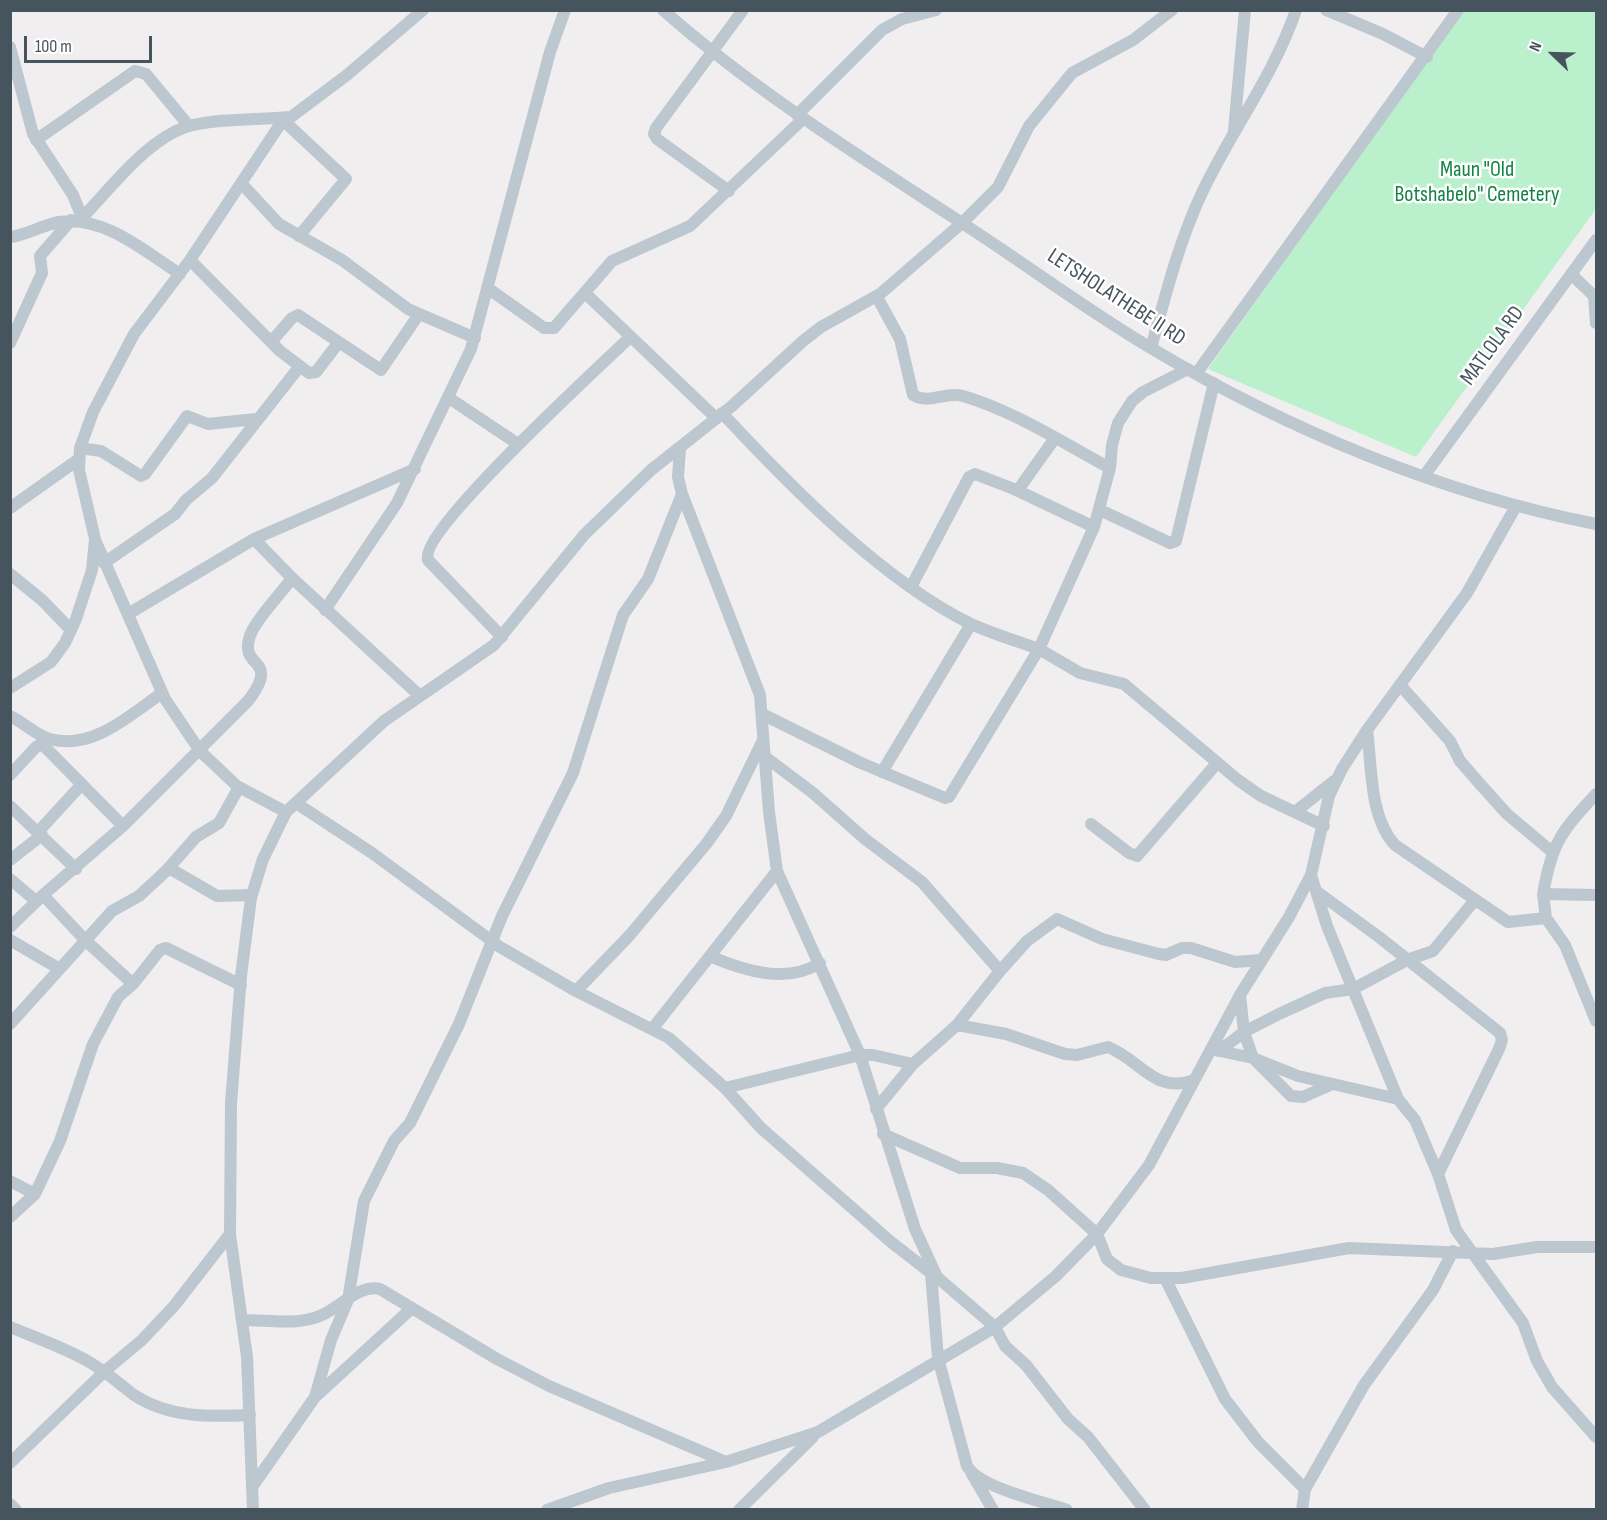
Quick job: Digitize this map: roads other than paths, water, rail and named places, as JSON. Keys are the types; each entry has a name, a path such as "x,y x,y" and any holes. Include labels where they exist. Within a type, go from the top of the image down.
{"street":[{"path":"286,812 239,787 200,751 162,693 95,539 81,481 80,454 93,412 134,334 190,260 287,119 347,75 423,10"},
{"path":"325,610 391,514 449,398 475,338 548,62 565,10"},
{"name":"LETSHOLATHEBE II RD","path":"663,10 712,54 800,117 1151,348 1192,372 1322,435 1424,476 1516,506 1596,524"},
{"path":"729,191 657,139 654,134 656,128 743,10"},
{"path":"489,289 547,329 554,328 612,261 690,226 729,191 882,30 902,19 936,10"},
{"path":"253,1509 250,1415 242,1320 231,1234 231,1103 241,985 252,895 263,859 286,812 380,725 494,645 584,535 651,470 680,449 812,333 877,297 962,223 998,188 1029,126 1072,74 1133,40 1172,10"},
{"path":"1234,137 1245,10"},
{"path":"1151,348 1168,284 1194,211 1271,69 1296,10"},
{"path":"1326,10 1383,34 1427,57"},
{"path":"762,714 882,772 945,798 949,797 1040,649 1094,527 1110,468 1114,433 1124,412 1143,392 1192,372 1427,57 1458,10"},
{"path":"10,47 36,140 73,195 79,219"},
{"path":"36,140 138,71 146,74 189,126"},
{"path":"10,343 42,273 40,256 153,145 189,126 287,119 345,175 346,179 299,236"},
{"path":"242,184 279,224 342,260 376,287 419,314 475,338"},
{"path":"13,238 54,223 79,219 109,229 180,274"},
{"name":"MATLOLA RD","path":"1424,476 1596,240"},
{"path":"190,260 271,342 309,373 316,372 339,342"},
{"path":"1571,274 1594,296 1596,323"},
{"path":"585,293 630,338 719,415 872,557 911,587 970,624 1040,649 1080,673 1124,684 1216,763 1261,796 1324,826"},
{"path":"877,297 900,339 913,394 928,399 961,395 1054,438 1110,468"},
{"path":"271,342 292,318 298,315 377,369 383,369 419,314"},
{"path":"502,637 428,560 427,554 448,522 518,444 630,338"},
{"path":"104,563 175,514 219,469 256,419 300,366"},
{"path":"1100,510 1170,543 1176,541 1214,383"},
{"path":"449,398 518,444"},
{"path":"10,508 80,454 101,451 141,476 145,474 187,416 208,424 256,419"},
{"path":"1018,490 1054,438"},
{"path":"680,449 678,477 682,494 754,676 762,714 762,741 777,871 860,1055 883,1134 915,1229 934,1276 938,1359 963,1456 993,1509"},
{"path":"128,614 254,539 415,469"},
{"path":"911,587 971,475 983,475 1094,527"},
{"path":"315,1397 331,1340 348,1300 364,1201 394,1141 410,1123 459,1024 525,868 573,773 622,615 648,579 682,494"},
{"path":"739,1509 818,1432 995,1327 1056,1276 1097,1234 1149,1165 1194,1080 1215,1050 1240,995 1289,917 1311,875 1329,796 1338,779 1367,730 1467,592 1516,506"},
{"path":"13,682 51,662 71,630 92,570 95,539"},
{"path":"254,539 325,610 420,696"},
{"path":"10,574 42,600 71,630"},
{"path":"10,927 39,898 123,826 235,717 260,685 262,673 249,654 249,638 292,578"},
{"path":"882,772 970,624"},
{"path":"1401,686 1450,741 1460,760 1507,814 1551,851"},
{"path":"10,775 45,741 79,740 101,734 162,693"},
{"path":"10,716 45,741 82,784 123,826"},
{"path":"1367,730 1378,810 1389,838 1508,922 1546,918"},
{"path":"576,991 629,936 707,843 731,807 762,741"},
{"path":"764,756 813,793 865,839 922,882 1000,971"},
{"path":"1090,824 1129,853 1137,856 1216,763"},
{"path":"1295,812 1338,779"},
{"path":"10,860 40,833 82,784"},
{"path":"10,1024 58,968 112,911 139,896 169,868 196,837 219,823 239,787"},
{"path":"1596,794 1561,832 1551,851 1543,894 1546,918 1565,945 1596,1021"},
{"path":"296,803 372,852 492,942 576,991 669,1038 725,1088 761,1128 891,1242 995,1327 1005,1346 1026,1365 1068,1419 1088,1437 1145,1509"},
{"path":"10,807 76,868"},
{"path":"169,868 217,896 252,895"},
{"path":"653,1028 712,957 732,926 777,871"},
{"path":"1311,875 1353,989 1398,1098 1415,1120 1438,1174 1456,1230 1469,1252 1523,1323 1537,1361 1552,1387 1596,1437"},
{"path":"10,879 39,898 133,984"},
{"path":"1316,891 1500,1033 1502,1040 1438,1174"},
{"path":"1543,894 1596,896"},
{"path":"1215,1050 1244,1032 1325,993 1353,989 1407,960 1433,951 1475,900"},
{"path":"876,1109 913,1064 957,1025 1027,940 1057,919 1102,939 1159,954 1166,955 1182,948 1191,948 1235,962 1260,960"},
{"path":"10,940 58,968"},
{"path":"10,1217 35,1194 60,1141 93,1044 118,997 133,984 164,948 241,985"},
{"path":"712,957 758,974 804,971 820,963"},
{"path":"1240,995 1244,1032 1253,1058 1291,1096 1303,1097 1330,1085"},
{"path":"957,1025 1006,1034 1065,1054 1077,1055 1108,1047 1165,1084 1180,1085 1194,1080"},
{"path":"1215,1050 1253,1058 1298,1076 1330,1085 1398,1098"},
{"path":"725,1088 860,1055 873,1055 913,1064"},
{"path":"883,1134 965,1169 998,1168 1023,1173 1048,1190 1097,1234 1107,1259 1121,1270 1151,1278 1182,1278 1349,1248 1493,1254 1537,1247 1596,1247"},
{"path":"10,1181 35,1194"},
{"path":"10,1463 105,1371 142,1340 174,1306 231,1234"},
{"path":"1302,1509 1305,1489 1364,1385 1433,1290 1454,1251"},
{"path":"1165,1278 1225,1399 1258,1442 1305,1489"},
{"path":"242,1320 303,1322 322,1316 372,1287 380,1289 549,1386 726,1462"},
{"path":"252,1487 315,1397 412,1308"},
{"path":"10,1327 81,1357 105,1371 135,1395 161,1408 206,1417 250,1415"},
{"path":"547,1509 609,1488 726,1462 818,1432"},
{"path":"971,1473 988,1483 1067,1509"},
{"path":"10,1504 16,1509"}],"park label":[{"name":"Maun \"Old Botshabelo\" Cemetery","path":"1477,182"}]}
